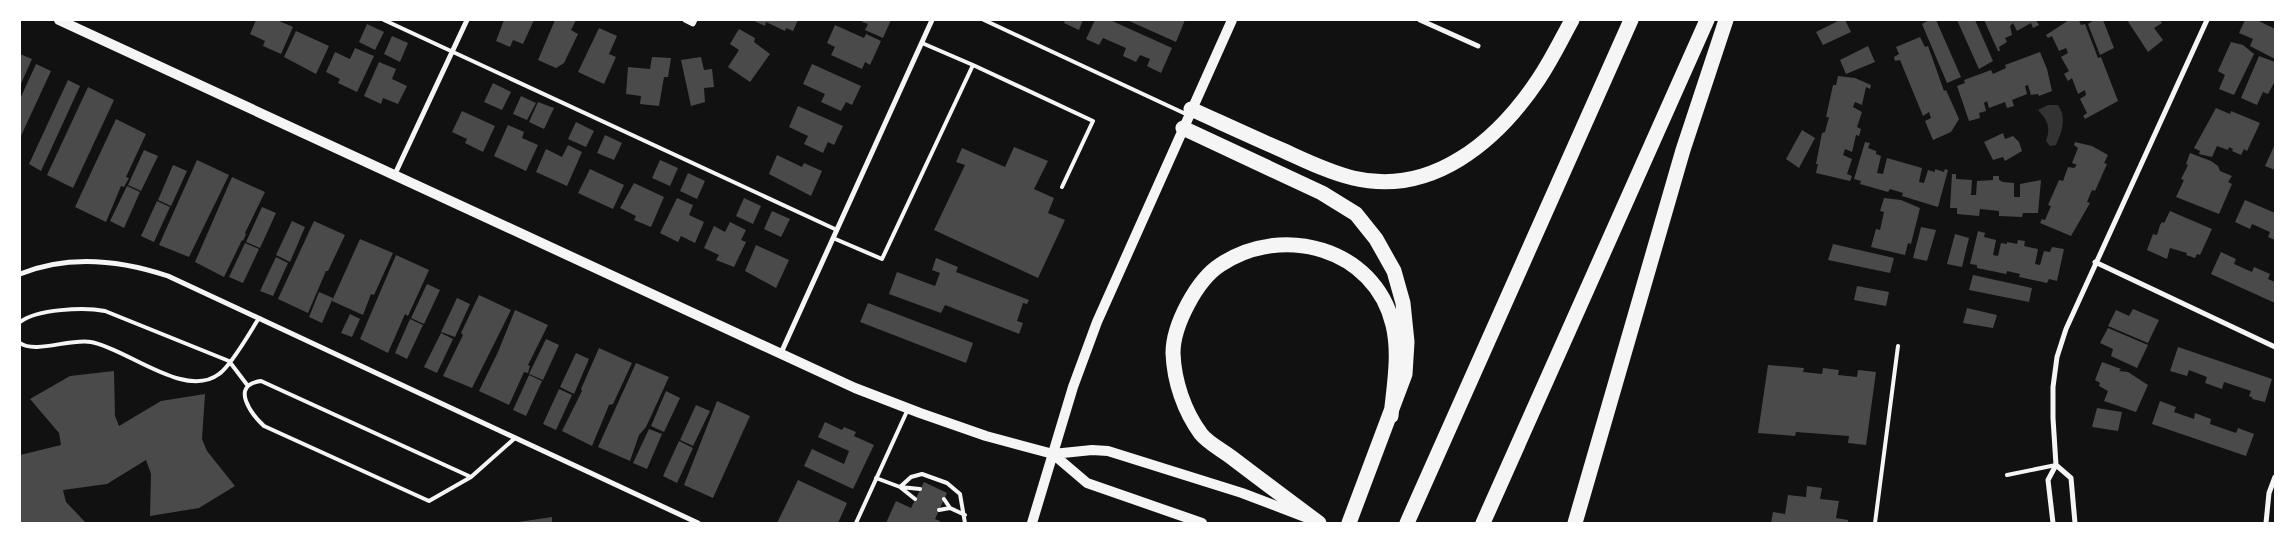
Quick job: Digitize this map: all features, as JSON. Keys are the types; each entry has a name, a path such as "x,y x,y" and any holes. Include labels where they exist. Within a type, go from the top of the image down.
{"highway":[{"path":"1188,118 1352,178 1386,182 1424,176 1455,163 1483,144 1504,124 1538,79 1572,20"},
{"path":"1407,523 1632,20"},
{"path":"1483,523 1707,20"},
{"path":"1575,523 1683,150 1726,20"},
{"path":"1188,118 1356,214 1376,239 1394,271 1402,303 1407,342 1405,374 1391,416 1349,523"},
{"path":"1319,523 1202,435 1178,389 1173,351 1181,319 1194,290 1219,265 1250,250 1265,246 1280,243 1312,246 1343,258 1360,270 1381,295 1393,325 1397,354 1391,416"}],"main road":[{"path":"58,20 395,174 780,354 908,409 986,436 1053,454 1092,450 1108,451 1242,493 1319,523"},
{"path":"1032,523 1073,388 1097,322 1232,20"},
{"path":"1053,454 1087,483 1202,523"}],"street":[{"path":"395,174 467,20"},
{"path":"684,20 694,22"},
{"path":"780,354 932,20"},
{"path":"1420,20 1478,46"},
{"path":"2053,523 2048,480 2056,465 2052,418 2053,386 2058,357 2066,329 2207,20"},
{"path":"20,274 56,263 87,260 115,262 142,267 175,279 698,523"},
{"path":"2095,262 2275,347"},
{"path":"2056,465 2071,478 2075,523"},
{"path":"2266,523 2269,494 2275,477"}],"lane":[{"path":"384,20 837,230"},
{"path":"984,20 1188,118"},
{"path":"922,43 1093,121 1062,188"},
{"path":"833,238 882,259 973,65"},
{"path":"20,322 26,318 43,313 92,308 105,311 229,361 248,386"},
{"path":"20,343 32,348 73,341 90,341 187,381 208,380 220,374 259,318"},
{"path":"1875,523 1898,346"},
{"path":"471,477 261,381 253,382 248,386 245,395 246,405 264,426 429,501 471,477 515,438"},
{"path":"856,523 908,409"},
{"path":"2007,475 2056,465"},
{"path":"900,487 911,477 922,474 947,484 960,494 965,523"},
{"path":"876,478 900,487 920,489"},
{"path":"900,487 915,499"},
{"path":"944,499 950,508 965,515"},
{"path":"939,510 950,508"}],"shaded area":[{"path":"2048,105 2058,105 2063,120 2062,130 2056,145 2050,146 2046,141 2048,124 2038,110"}],"building":[{"path":"256,20 277,20 293,27 281,54 263,46 265,41 250,34"},
{"path":"504,20 534,20 523,44 513,40 510,47 496,41"},
{"path":"555,20 576,20 571,30 578,34 564,63 556,68 538,60"},
{"path":"752,20 798,20 793,31 786,28 785,31 766,22 765,26"},
{"path":"863,20 891,20 883,38 865,30 868,24 862,22"},
{"path":"1065,20 1083,20 1079,30 1064,23"},
{"path":"1095,20 1110,20 1172,48 1161,73 1147,66 1150,59 1140,55 1136,62 1123,56 1126,48 1103,38 1099,45 1086,39"},
{"path":"1127,20 1185,20 1176,42"},
{"path":"1840,20 1845,20 1851,32 1823,45 1816,32"},
{"path":"1929,20 1936,20 1961,77 1947,83 1922,24"},
{"path":"1957,20 1975,20 1993,61 1979,69"},
{"path":"1984,20 2036,20 2039,25 2033,28 2031,23 2017,31 2013,23 2010,26 2012,35 2005,38 2007,42 1999,47 2000,51 1998,51"},
{"path":"2069,20 2079,20 2081,25 2085,24 2098,58 2101,57 2118,101 2085,119 2083,116 2087,113 2080,99 2086,95 2085,90 2078,94 2072,78 2068,81 2064,74 2069,71 2061,57 2068,53 2066,48 2059,51 2052,36 2048,38 2046,35"},
{"path":"2094,20 2103,20 2114,48 2100,55 2088,24"},
{"path":"2127,20 2160,20 2162,23 2154,28 2163,40 2148,52"},
{"path":"2245,20 2257,20 2275,29 2275,59 2250,46 2253,39 2239,33"},
{"path":"367,24 384,32 375,50 359,42"},
{"path":"835,25 864,38 866,34 881,41 870,65 865,62 862,69 831,55 835,47 827,43"},
{"path":"599,28 617,36 609,54 616,57 604,84 578,72"},
{"path":"739,29 755,38 754,42 770,54 750,82 728,67 739,50 730,44"},
{"path":"296,31 329,46 316,74 284,57"},
{"path":"392,36 408,43 400,62 384,54"},
{"path":"1920,37 1925,47 1928,46 1944,91 1946,90 1959,119 1951,132 1933,140 1925,121 1931,118 1929,112 1923,116 1900,60 1895,61 1894,57 1899,54 1896,47"},
{"path":"2231,42 2243,45 2254,54 2234,95 2219,89 2225,75 2218,71"},
{"path":"1868,46 1875,62 1846,74 1840,60"},
{"path":"355,48 374,56 357,92 338,83 340,79 326,72 335,52 350,59"},
{"path":"2040,52 2047,69 2052,91 2039,96 2038,94 2031,95 2028,85 2025,86 2027,94 2012,100 2014,106 2007,108 2005,102 1989,108 1987,101 1984,103 1986,111 1979,113 1980,118 1969,121 1957,86 1965,83 1964,80 1991,70 1993,74 2006,68 2005,65"},
{"path":"20,54 32,59 20,86"},
{"path":"2259,56 2275,62 2275,81 2268,94 2263,92 2257,105 2241,98"},
{"path":"652,57 671,58 668,77 664,77 659,106 640,104 641,96 626,94 628,67 650,69"},
{"path":"701,57 704,70 712,69 714,87 704,88 705,102 691,106 681,60"},
{"path":"379,62 396,69 392,79 407,86 398,104 383,98 381,104 364,96"},
{"path":"36,64 51,71 20,138 20,99"},
{"path":"812,64 861,86 852,105 846,102 841,111 821,102 825,94 803,84"},
{"path":"1838,76 1855,78 1871,85 1870,89 1866,87 1862,105 1855,102 1853,107 1862,112 1857,127 1861,129 1859,136 1856,135 1852,152 1845,149 1843,155 1852,159 1847,174 1852,176 1850,181 1816,173 1822,133 1825,132 1829,117 1826,117 1833,85 1836,85"},
{"path":"68,80 80,86 41,171 29,164"},
{"path":"493,83 511,92 502,110 484,102"},
{"path":"88,87 114,100 73,188 47,175"},
{"path":"521,96 536,103 527,120 513,114"},
{"path":"538,102 554,108 544,129 529,122"},
{"path":"798,106 843,126 834,145 828,142 823,153 804,144 808,136 789,127"},
{"path":"2216,108 2230,114 2231,111 2260,123 2247,151 2244,149 2241,155 2232,151 2233,149 2229,147 2228,150 2217,146 2212,157 2199,154 2200,151 2194,148"},
{"path":"462,111 495,126 483,152 465,143 467,139 452,132"},
{"path":"116,119 146,134 126,177 129,178 124,187 121,186 106,222 75,207"},
{"path":"576,122 594,131 586,147 568,139"},
{"path":"508,125 524,132 522,138 538,145 526,171 494,156"},
{"path":"1802,130 1815,138 1799,168 1786,159"},
{"path":"2003,133 2005,139 2013,136 2019,142 2022,151 2005,161 2003,157 1993,160 1984,142"},
{"path":"605,135 622,143 614,160 597,153"},
{"path":"1865,142 1870,143 1868,148 1876,151 1876,154 1881,156 1877,173 1883,174 1887,158 1922,168 1919,182 1924,183 1928,170 1935,172 1935,169 1944,172 1945,169 1948,170 1938,207 1902,196 1903,193 1890,189 1888,192 1860,184 1861,181 1854,179"},
{"path":"2075,142 2092,146 2108,155 2104,163 2107,164 2095,191 2092,190 2087,202 2090,203 2071,236 2040,223 2042,219 2045,220 2051,206 2048,205 2059,180 2063,181 2068,167 2074,168 2077,165 2072,163 2078,148 2074,145"},
{"path":"2275,144 2275,170 2265,166"},
{"path":"568,145 582,152 567,186 536,172 546,149 562,157"},
{"path":"1014,147 1048,161 1034,189 1054,198 1048,213 1065,220 1038,278 934,230 965,165 956,162 962,148 1005,167"},
{"path":"144,150 158,156 141,191 128,185"},
{"path":"2190,153 2211,161 2218,166 2220,171 2232,176 2228,182 2232,184 2219,214 2176,197 2184,180 2181,179 2188,165 2186,164"},
{"path":"777,155 802,167 804,163 822,171 811,196 769,174"},
{"path":"197,160 229,175 189,257 159,245"},
{"path":"660,160 678,168 670,186 652,178"},
{"path":"173,165 187,171 171,206 158,200"},
{"path":"590,169 624,185 613,209 578,193"},
{"path":"688,173 705,181 697,199 680,191"},
{"path":"1952,174 1956,174 1956,179 1972,180 1971,195 1976,195 1977,181 1993,180 1993,176 1999,176 1999,180 2003,182 2014,183 2014,197 2020,197 2020,184 2041,180 2038,213 2023,213 2022,217 1999,216 1999,211 1980,209 1979,216 1957,214 1957,208 1950,208"},
{"path":"232,177 265,192 224,277 195,262"},
{"path":"634,183 664,197 651,227 634,220 636,216 620,208"},
{"path":"127,186 140,192 124,228 110,221"},
{"path":"677,198 693,205 689,215 704,222 695,243 681,236 678,242 660,233"},
{"path":"744,198 761,206 753,224 736,216"},
{"path":"1884,198 1901,200 1920,208 1911,244 1908,243 1905,255 1871,247 1876,229 1880,230 1884,212 1880,211"},
{"path":"2245,200 2275,213 2275,240 2268,237 2270,232 2252,224 2250,229 2235,222"},
{"path":"157,201 170,207 154,242 141,236"},
{"path":"262,207 276,213 260,248 246,242"},
{"path":"772,211 790,219 781,237 764,229"},
{"path":"2170,211 2212,229 2200,255 2197,254 2195,258 2186,255 2187,253 2170,248 2167,259 2147,250 2153,234 2157,235 2160,225 2162,222 2164,223"},
{"path":"292,221 305,227 290,262 276,255"},
{"path":"314,221 345,235 328,271 326,271 308,313 278,299"},
{"path":"730,222 746,230 741,240 746,242 734,267 716,260 719,255 704,248 714,226 725,232"},
{"path":"1921,227 1936,230 1927,261 1913,258"},
{"path":"1978,231 1985,233 1984,237 1996,240 1993,255 1998,256 2001,243 2017,244 2018,240 2025,241 2024,246 2038,249 2035,264 2040,265 2044,251 2050,252 2052,247 2064,249 2057,281 2049,279 2047,283 2019,277 2020,274 2007,271 2006,274 1977,268 1977,265 1970,264"},
{"path":"1955,234 1969,238 1962,267 1947,264"},
{"path":"360,239 393,253 374,295 371,294 363,315 332,301"},
{"path":"245,243 259,249 243,283 229,277"},
{"path":"1833,244 1894,258 1890,273 1828,260"},
{"path":"756,245 789,260 776,288 745,271"},
{"path":"2221,252 2236,259 2234,264 2252,272 2254,267 2270,274 2268,279 2275,282 2275,303 2211,274"},
{"path":"396,255 429,270 408,316 405,314 388,353 360,339"},
{"path":"276,257 288,263 273,296 260,291"},
{"path":"936,258 958,267 956,272 1029,300 1027,304 1023,303 1017,321 1023,323 1019,334 945,305 941,313 889,294 897,272 935,286 940,273 932,270"},
{"path":"1973,275 2032,288 2029,302 1969,290"},
{"path":"427,284 440,290 424,324 411,318"},
{"path":"1857,286 1889,292 1886,306 1854,300"},
{"path":"319,292 333,298 322,323 309,317"},
{"path":"479,295 511,310 472,388 443,376 463,335 461,333"},
{"path":"457,298 470,304 455,337 441,332"},
{"path":"868,303 973,343 966,363 860,322"},
{"path":"1967,308 1997,315 1993,328 1963,323"},
{"path":"2133,309 2159,320 2148,343 2108,326 2116,310 2129,316"},
{"path":"515,310 548,325 528,365 530,366 528,373 524,372 509,405 479,391 498,352"},
{"path":"350,314 360,319 352,337 341,333"},
{"path":"410,319 423,325 407,359 395,353"},
{"path":"2108,328 2148,345 2137,368 2111,356 2113,349 2100,343"},
{"path":"441,333 453,339 437,373 424,367"},
{"path":"546,339 559,345 543,380 529,374"},
{"path":"2178,347 2272,379 2265,402 2252,399 2249,396 2251,391 2224,382 2222,389 2205,383 2207,377 2189,370 2187,376 2170,371"},
{"path":"599,348 632,363 613,404 609,405 592,446 562,431 582,391 581,389"},
{"path":"576,353 589,359 574,394 560,387"},
{"path":"2102,362 2121,369 2119,371 2128,372 2148,385 2136,412 2104,401 2108,391 2099,386 2100,383 2095,380"},
{"path":"636,363 669,377 646,427 639,435 630,461 598,447"},
{"path":"1768,365 1804,368 1803,372 1822,374 1823,368 1839,370 1838,375 1857,377 1858,370 1876,372 1866,445 1848,443 1849,436 1796,432 1795,436 1758,433"},
{"path":"114,371 115,416 119,426 161,401 205,394 202,439 207,451 235,486 199,508 150,516 151,474 146,460 107,484 63,490 66,502 86,523 20,523 20,455 61,445 59,433 30,399 70,376"},
{"path":"529,375 542,381 526,416 513,410"},
{"path":"559,389 572,395 556,430 543,424"},
{"path":"666,391 680,398 664,432 651,426"},
{"path":"717,401 750,416 713,498 684,485"},
{"path":"2160,401 2176,407 2174,412 2194,419 2195,413 2211,419 2210,424 2236,433 2238,428 2254,434 2246,456 2152,424"},
{"path":"696,405 710,411 693,446 680,440"},
{"path":"2097,408 2122,412 2118,431 2092,427"},
{"path":"825,422 842,430 844,427 856,432 854,436 874,445 853,489 804,466 812,449 844,464 849,451 818,437"},
{"path":"649,429 662,434 647,469 633,463"},
{"path":"679,441 693,448 677,483 663,476"},
{"path":"798,480 847,503 838,523 777,523"},
{"path":"924,482 947,493 935,519 940,521 939,523 886,523 896,501 911,508"},
{"path":"1807,486 1822,488 1820,499 1839,501 1836,518 1848,520 1848,523 1771,523 1773,512 1785,514 1788,495 1806,497"},
{"path":"552,517 552,523 518,523 518,522"}]}
